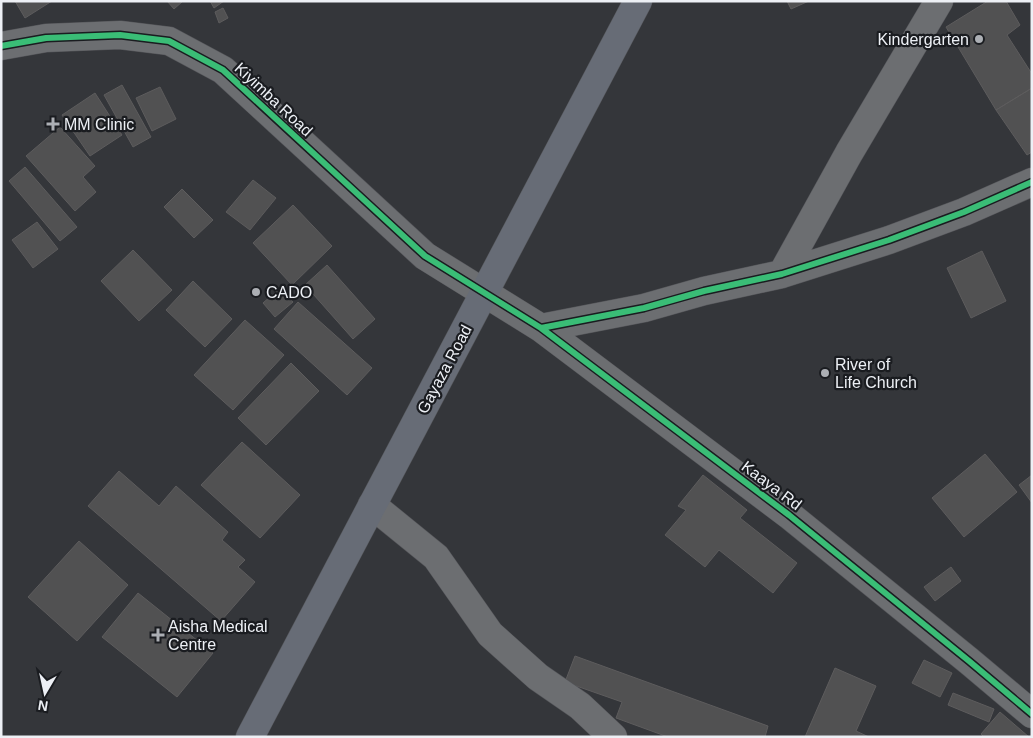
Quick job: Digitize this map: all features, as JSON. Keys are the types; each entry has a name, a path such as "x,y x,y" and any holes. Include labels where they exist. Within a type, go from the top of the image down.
{"main road":[{"name":"Gayaza Road","path":"250,737 638,1"}],"street":[{"path":"782,274 849,153 939,1"},
{"name":"Kiyimba Road","path":"1,46 46,38 120,35 169,42 223,70 425,256 484,292"},
{"path":"541,328 644,308 704,291 782,274 889,240 964,212 1032,182"},
{"name":"Kaaya Rd","path":"484,292 541,328 789,514 969,660 1032,714"},
{"path":"372,505 436,557 490,634 538,677 580,706 613,737"}],"building":[{"path":"15,1 52,1 25,18"},
{"path":"167,1 183,1 174,9"},
{"path":"210,1 224,1 214,8"},
{"path":"787,1 809,1 791,9"},
{"path":"988,1 1006,1 1020,25 1007,35 1032,74 1032,88 996,110 946,27"},
{"path":"223,8 228,18 219,23 215,12"},
{"path":"122,85 151,137 133,147 104,95"},
{"path":"160,87 176,119 152,131 136,98"},
{"path":"1032,88 1032,152 1027,155 996,110"},
{"path":"95,93 122,135 90,156 62,115"},
{"path":"60,127 95,166 83,177 96,192 75,211 26,156"},
{"path":"25,167 77,227 60,241 9,181"},
{"path":"253,180 276,198 250,230 226,212"},
{"path":"182,189 213,220 194,238 164,207"},
{"path":"293,205 332,246 292,285 253,243"},
{"path":"37,222 58,249 33,268 12,240"},
{"path":"133,250 172,290 139,321 101,281"},
{"path":"982,251 1006,301 971,318 947,268"},
{"path":"327,265 375,319 353,339 305,285"},
{"path":"193,281 232,319 205,347 166,310"},
{"path":"280,288 293,302 275,317 263,303"},
{"path":"298,302 372,368 347,395 274,329"},
{"path":"245,320 284,355 233,410 194,375"},
{"path":"291,363 319,391 266,445 238,418"},
{"path":"242,442 300,495 260,538 201,485"},
{"path":"985,454 1017,492 964,537 932,498"},
{"path":"119,471 159,506 176,486 228,532 222,540 245,560 238,567 255,582 221,621 88,506"},
{"path":"703,475 747,510 740,518 797,563 773,593 719,550 705,567 665,535 686,510 678,506"},
{"path":"1032,475 1032,503 1019,485"},
{"path":"79,541 128,585 77,641 28,597"},
{"path":"951,567 961,581 935,601 924,587"},
{"path":"138,593 213,653 177,697 102,637"},
{"path":"575,656 768,726 765,737 668,737 616,718 622,702 565,682"},
{"path":"924,660 952,673 940,697 912,683"},
{"path":"835,668 876,686 856,731 869,737 805,737"},
{"path":"953,693 994,709 989,722 948,705"},
{"path":"1000,712 1029,737 984,737 981,734"}],"cycle path":[{"path":"1,46 46,38 120,35 169,41 223,70 425,256 541,328 789,515 1032,714"},
{"path":"541,328 644,308 704,291 782,274 889,240 964,212 1032,182"}],"place":[{"name":"Kindergarten","path":"979,39"},
{"name":"MM Clinic","path":"53,124"},
{"name":"CADO","path":"256,292"},
{"name":"River of Life Church","path":"825,373"},
{"name":"Aisha Medical Centre","path":"158,635"}]}
